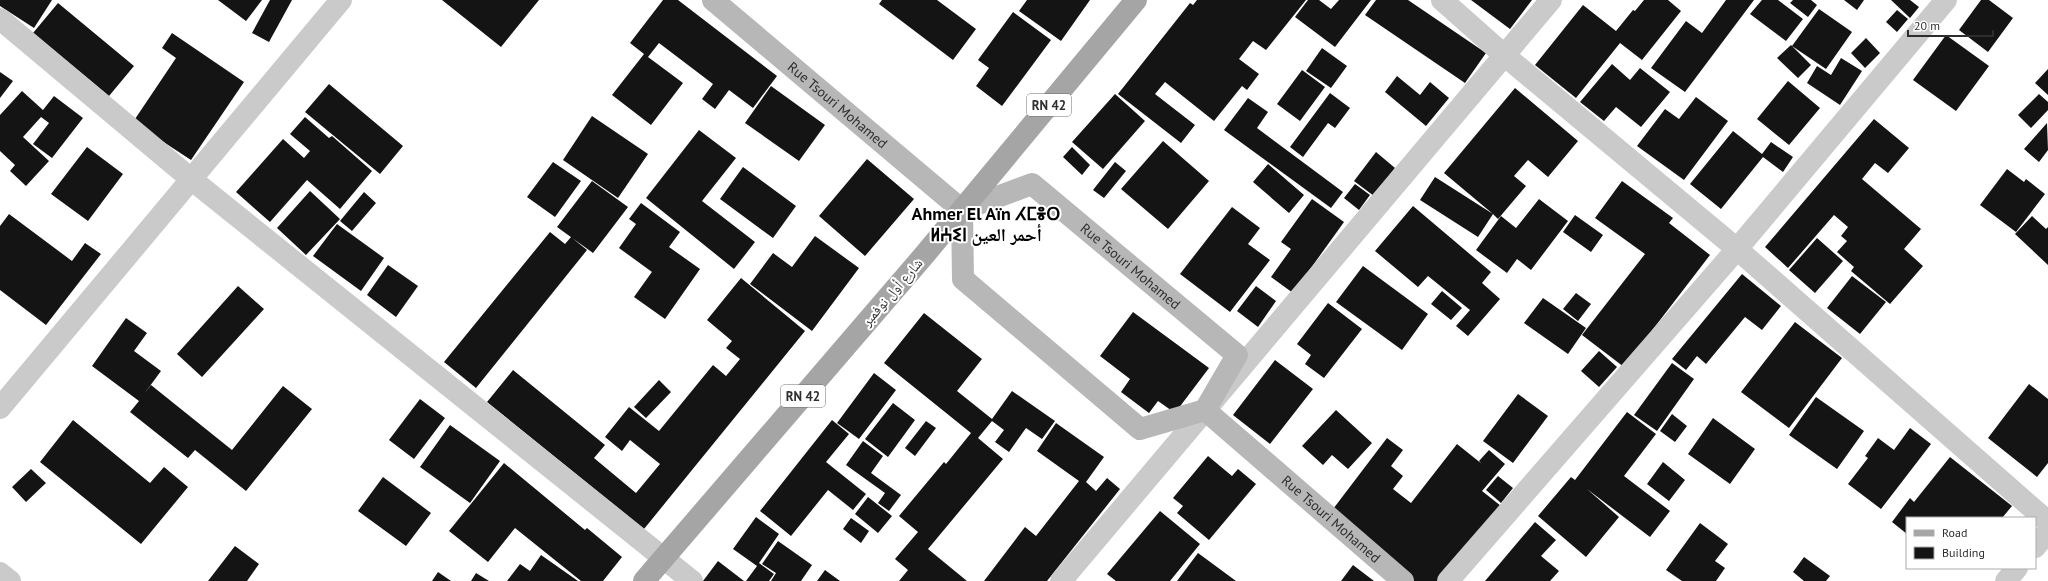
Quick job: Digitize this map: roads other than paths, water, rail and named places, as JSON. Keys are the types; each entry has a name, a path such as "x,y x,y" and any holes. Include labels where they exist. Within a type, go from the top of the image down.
{"main road":[{"name":"شارع أول نوفمبر","path":"644,581 962,210 1136,0"}],"street":[{"path":"0,408 341,0"},
{"name":"Rue Tsouri Mohamed","path":"713,0 962,210 1032,184 1237,355 1205,410 1403,581"},
{"path":"1442,0 1504,55 1737,249 2048,522"},
{"path":"1061,581 1551,0"},
{"path":"1448,581 1737,249 1946,0"},
{"path":"0,19 191,180 692,581"},
{"path":"962,210 963,279 1140,430 1205,410"},
{"path":"2036,546 2048,532"},
{"path":"2006,581 2016,569"},
{"path":"0,573 10,581"}],"district":[{"name":"Ahmer El Aïn ⵃⵎⴻⵔ ⵍⵄⵉⵏ أحمر العين","path":"986,223"}]}
